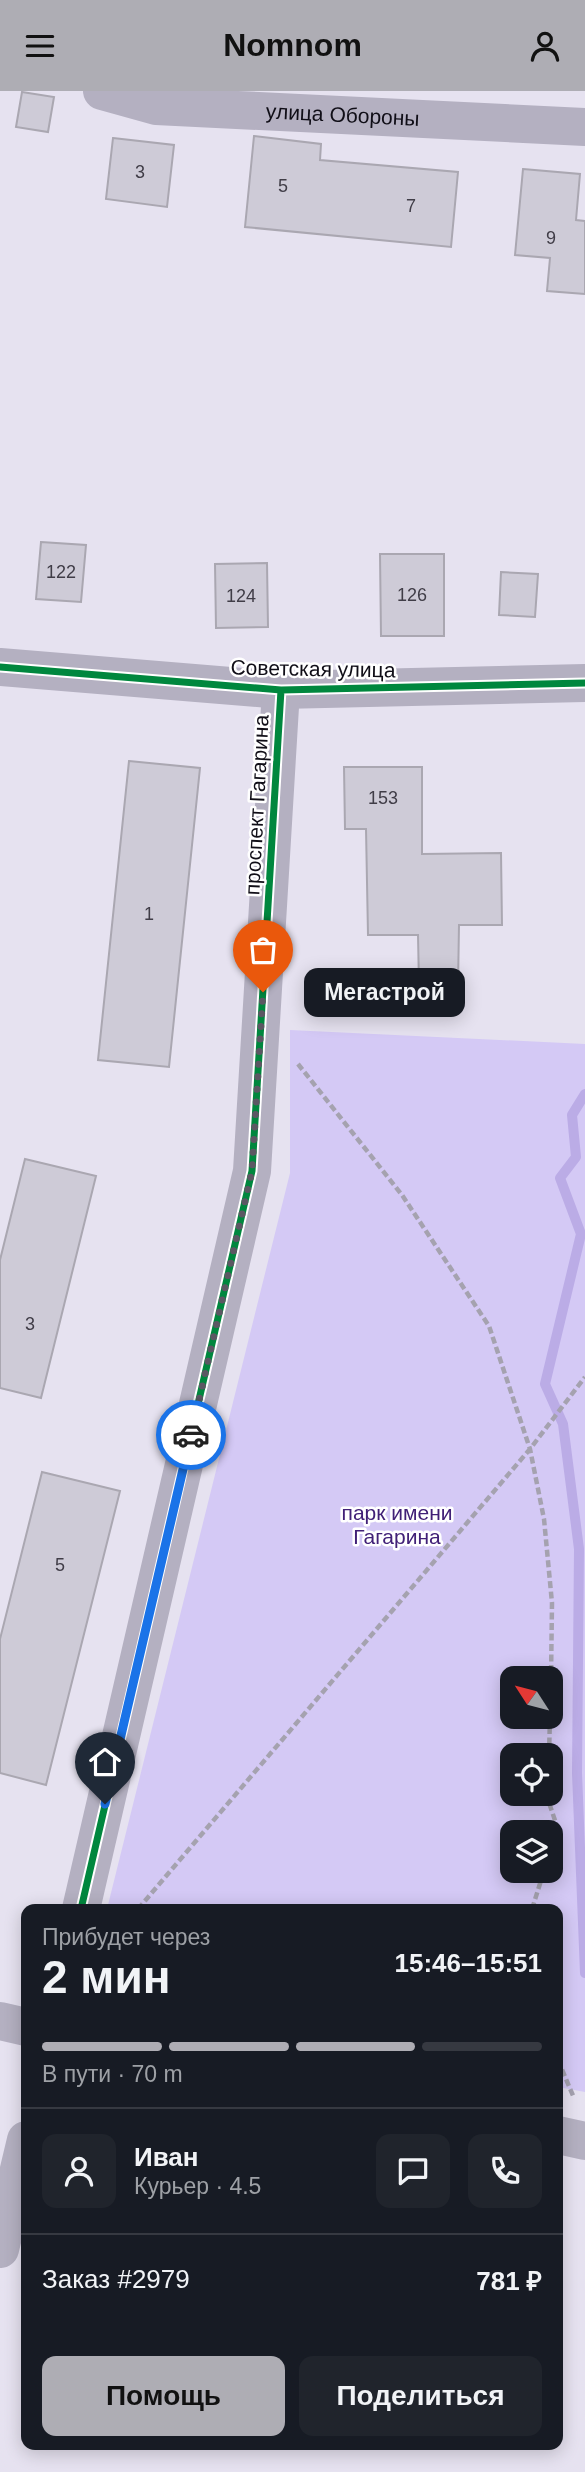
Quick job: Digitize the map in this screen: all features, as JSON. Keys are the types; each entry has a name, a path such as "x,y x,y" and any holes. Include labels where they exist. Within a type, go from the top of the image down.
{"street":[{"name":"улица Обороны","path":"102,91 156,106 585,127"},
{"name":"Советская улица","path":"0,667 281,690 585,683"},
{"name":"проспект Гагарина","path":"82,1904 252,1171 281,690"},
{"path":"0,2021 21,2026"},
{"path":"567,2119 585,2141"},
{"path":"0,2249 21,2161"}],"path":[{"path":"262,1019 402,1195 489,1326 530,1449 544,1519 552,1603 551,1666"},
{"path":"142,1904 530,1449 547,1423 585,1377"},
{"path":"534,1904 541,1883"},
{"path":"563,2093 567,2119"}],"green space":[{"name":"парк имени Гагарина","path":"290,1030 585,1044 585,2092 563,2088 563,1904 108,1904 290,1173"}],"building":[{"path":"22,92 54,97 48,132 16,127"},
{"path":"254,136 321,144 320,160 458,172 451,247 245,227"},
{"path":"113,138 174,145 167,207 106,199"},
{"path":"523,169 580,174 576,220 585,221 585,294 547,291 550,258 515,255"},
{"path":"41,542 86,545 81,602 36,599"},
{"path":"380,554 444,554 444,636 381,636"},
{"path":"267,563 268,627 216,628 215,564"},
{"path":"501,572 538,574 535,617 499,615"},
{"path":"129,761 200,768 169,1067 98,1060"},
{"path":"344,767 422,767 422,854 501,853 502,925 459,925 458,986 419,986 418,935 368,935 366,829 345,829"},
{"path":"25,1159 96,1176 41,1398 0,1388 0,1260"},
{"path":"42,1472 120,1491 46,1785 0,1773 0,1639"}],"waterway":[{"path":"585,1094 572,1115 576,1157 560,1178 581,1234 545,1384 563,1424 579,1549 577,1773 585,1973"}],"cycle path":[{"path":"0,667 281,690 585,683"},
{"path":"82,1904 252,1171 281,690"}],"way so far":[{"path":"191,1435 252,1171 263,992"}],"place":[{"name":"Мегастрой","path":"263,992"}],"route":[{"path":"105,1804 191,1435"}]}
